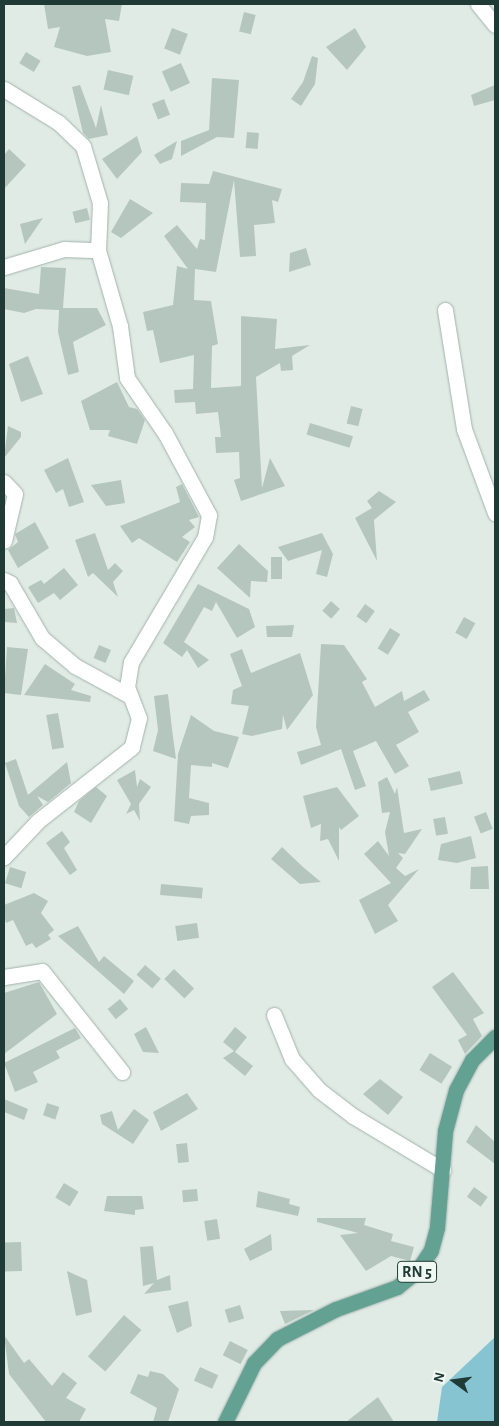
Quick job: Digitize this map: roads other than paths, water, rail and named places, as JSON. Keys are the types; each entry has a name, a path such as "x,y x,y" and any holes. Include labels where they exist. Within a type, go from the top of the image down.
{"main road":[{"name":"RN 5","path":"226,1422 254,1363 277,1339 336,1309 397,1287 417,1271 432,1250 443,1170 445,1131 456,1090 472,1060 495,1037"}],"street":[{"path":"478,4 495,25"},
{"path":"4,89 59,123 83,146 100,203 98,250 120,326 127,378 165,433 209,515 203,541 138,644 126,681 139,718 132,747 38,821 4,857"},
{"path":"4,267 64,249 98,250"},
{"path":"445,310 464,429 495,513"},
{"path":"4,482 15,494 4,541"},
{"path":"4,580 10,583 42,638 75,666 130,696"},
{"path":"4,977 42,971 122,1072"},
{"path":"274,1015 292,1059 319,1090 353,1116 443,1170"}],"water":[{"path":"495,1337 495,1422 437,1422 442,1387"}]}
